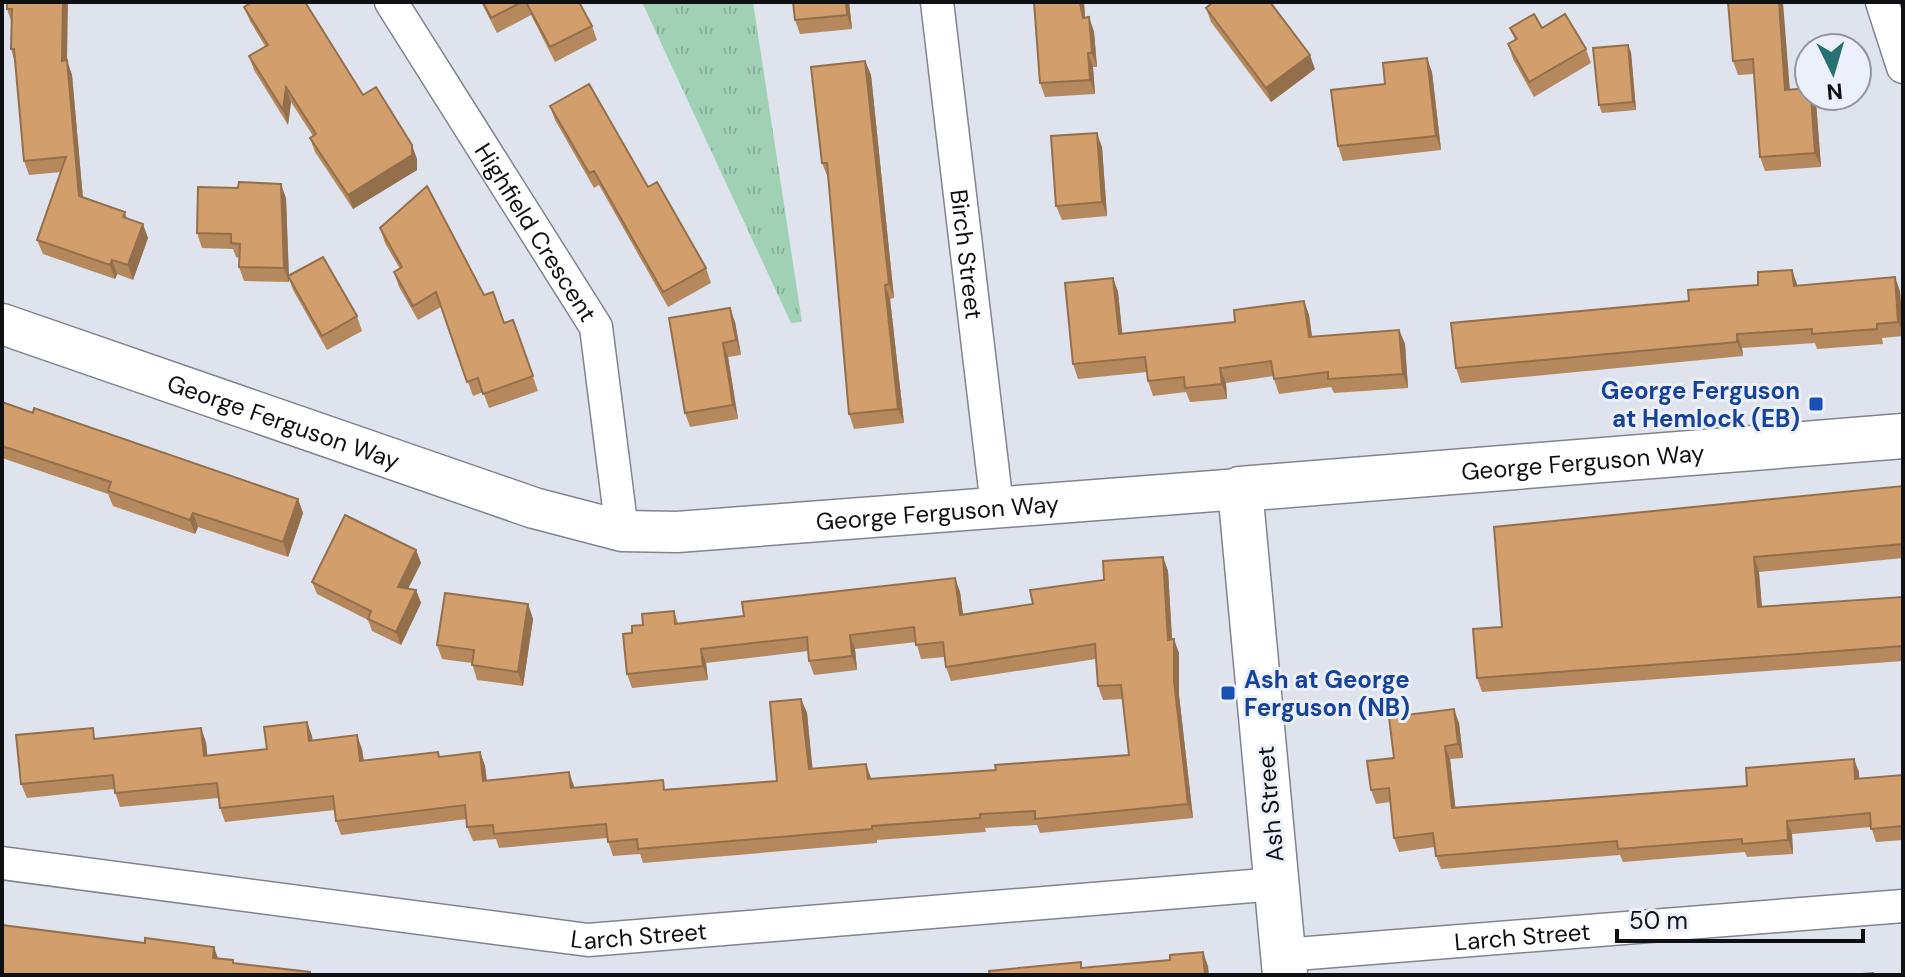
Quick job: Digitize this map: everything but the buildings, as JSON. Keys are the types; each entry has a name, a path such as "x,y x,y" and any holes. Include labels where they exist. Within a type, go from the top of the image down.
{"main road":[{"name":"George Ferguson Way","path":"1240,489 1903,436"},
{"name":"Ash Street","path":"1240,489 1284,965"}],"street":[{"name":"Highfield Crescent","path":"391,2 596,327 622,531"},
{"name":"Birch Street","path":"937,2 997,506"},
{"path":"1882,2 1903,67"},
{"name":"George Ferguson Way","path":"2,324 534,508 622,531 737,528 1240,489"},
{"name":"Larch Street","path":"2,863 588,940 1277,884"},
{"name":"Larch Street","path":"1284,965 1903,906"}],"green space":[{"path":"642,2 753,2 802,322 791,323"}],"place":[{"name":"George Ferguson at Hemlock (EB)","path":"1816,404"},
{"name":"Ash at George Ferguson (NB)","path":"1228,693"}]}
